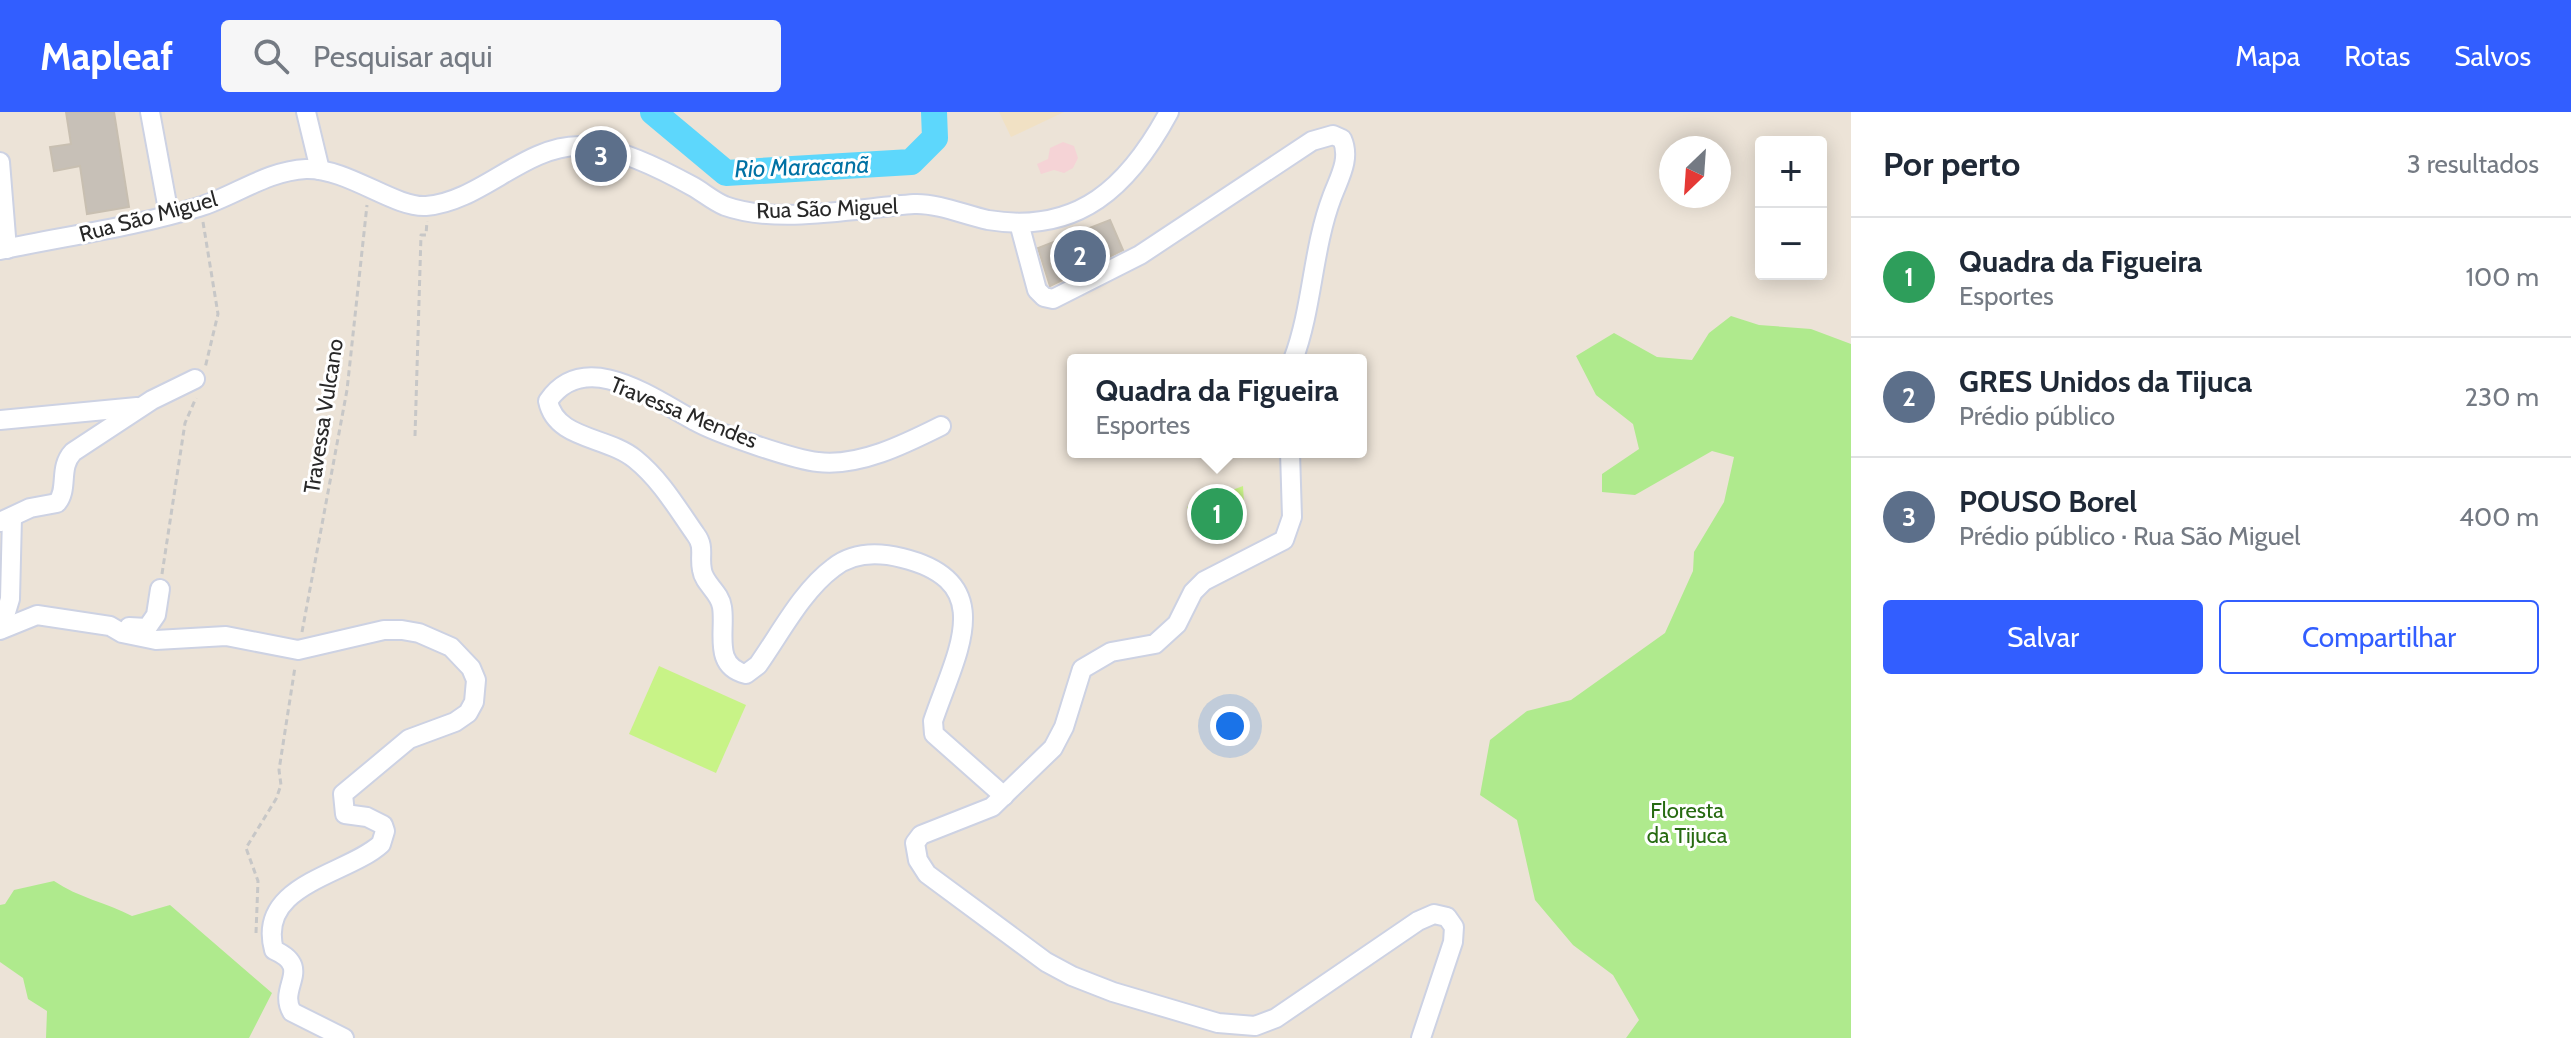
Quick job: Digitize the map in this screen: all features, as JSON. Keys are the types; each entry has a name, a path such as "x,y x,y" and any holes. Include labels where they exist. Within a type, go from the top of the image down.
{"street":[{"path":"150,112 169,215"},
{"path":"306,112 320,170"},
{"name":"Rua São Miguel","path":"4,250 202,206 272,175 320,170 427,206 459,195 539,157 576,146 608,150 690,185 723,205 755,213 921,204 1019,223 1077,211 1114,190 1147,152 1169,112"},
{"path":"1019,223 1037,290 1044,297 1053,299 1140,255 1312,141 1333,135 1342,139 1347,157 1323,222 1303,334 1295,354"},
{"path":"0,162 4,250"},
{"name":"Travessa Mendes","path":"941,426 884,451 842,462 817,462 706,426 645,393 592,376 568,381 548,401 551,416 567,430 612,444 634,458 664,486 700,541 701,569 722,606 721,639 725,659 736,672 746,674 758,665 821,577 855,555 893,556 940,571 956,585 962,607 963,630 933,721 934,734 1004,796"},
{"path":"0,420 120,410 152,400 195,379"},
{"path":"1,630 10,599 6,519 57,503 62,494 67,459 152,400"},
{"path":"1290,458 1292,517 1284,540 1273,549 1217,571 1204,581 1193,592 1177,624 1155,644 1111,652 1082,669 1064,727 1053,748 992,807 921,835 915,843 918,860 927,874 1046,962 1113,992 1218,1023 1255,1026 1276,1018 1434,914 1447,917 1454,927 1453,942 1421,1038"},
{"path":"1,630 37,615 147,628 156,615 160,589"},
{"path":"110,626 122,633 156,640 226,636 298,650 384,630 402,630 428,636 451,647 471,668 476,680 474,702 468,713 455,722 409,739 349,786 342,802 345,814 378,820 385,831 375,849 343,864 286,900 274,921 271,938 274,950 291,960 295,970 289,992 292,1012 344,1038"}],"path":[{"name":"Travessa Vulcano","path":"271,938 254,932 258,881 246,848 281,785 279,770 298,650 347,390 369,185"},
{"path":"415,436 421,235 426,235 427,206"}],"shaded area":[{"path":"999,112 1064,112 1011,137"},
{"path":"1063,142 1074,146 1078,158 1073,168 1064,173 1054,170 1041,174 1037,164 1048,159 1050,148"}],"green space":[{"name":"Floresta da Tijuca","path":"1731,316 1759,325 1811,329 1851,344 1851,1038 1626,1038 1639,1020 1613,975 1573,945 1535,900 1517,820 1480,795 1490,740 1527,711 1571,700 1665,633 1693,571 1694,552 1724,502 1734,457 1712,451 1635,495 1602,492 1602,474 1639,449 1633,424 1596,395 1576,356 1614,333 1657,357 1692,360 1709,333"},
{"path":"1243,486 1245,520 1199,537 1187,507"},
{"path":"659,666 746,705 716,773 629,734"},
{"path":"54,881 132,916 170,905 272,993 249,1038 46,1038 47,1011 28,999 23,978 0,962 0,905 5,904 14,890"}],"building":[{"path":"66,112 114,112 129,207 87,214 80,166 54,171 50,147 71,144"},
{"path":"1110,220 1123,250 1050,286 1038,248"}],"waterway":[{"name":"Rio Maracanã","path":"653,112 726,173 911,162 935,138 934,112"}],"place":[{"name":"POUSO Borel","path":"601,156"},
{"name":"GRES Unidos da Tijuca","path":"1080,256"},
{"name":"Quadra da Figueira","path":"1217,514"}]}
